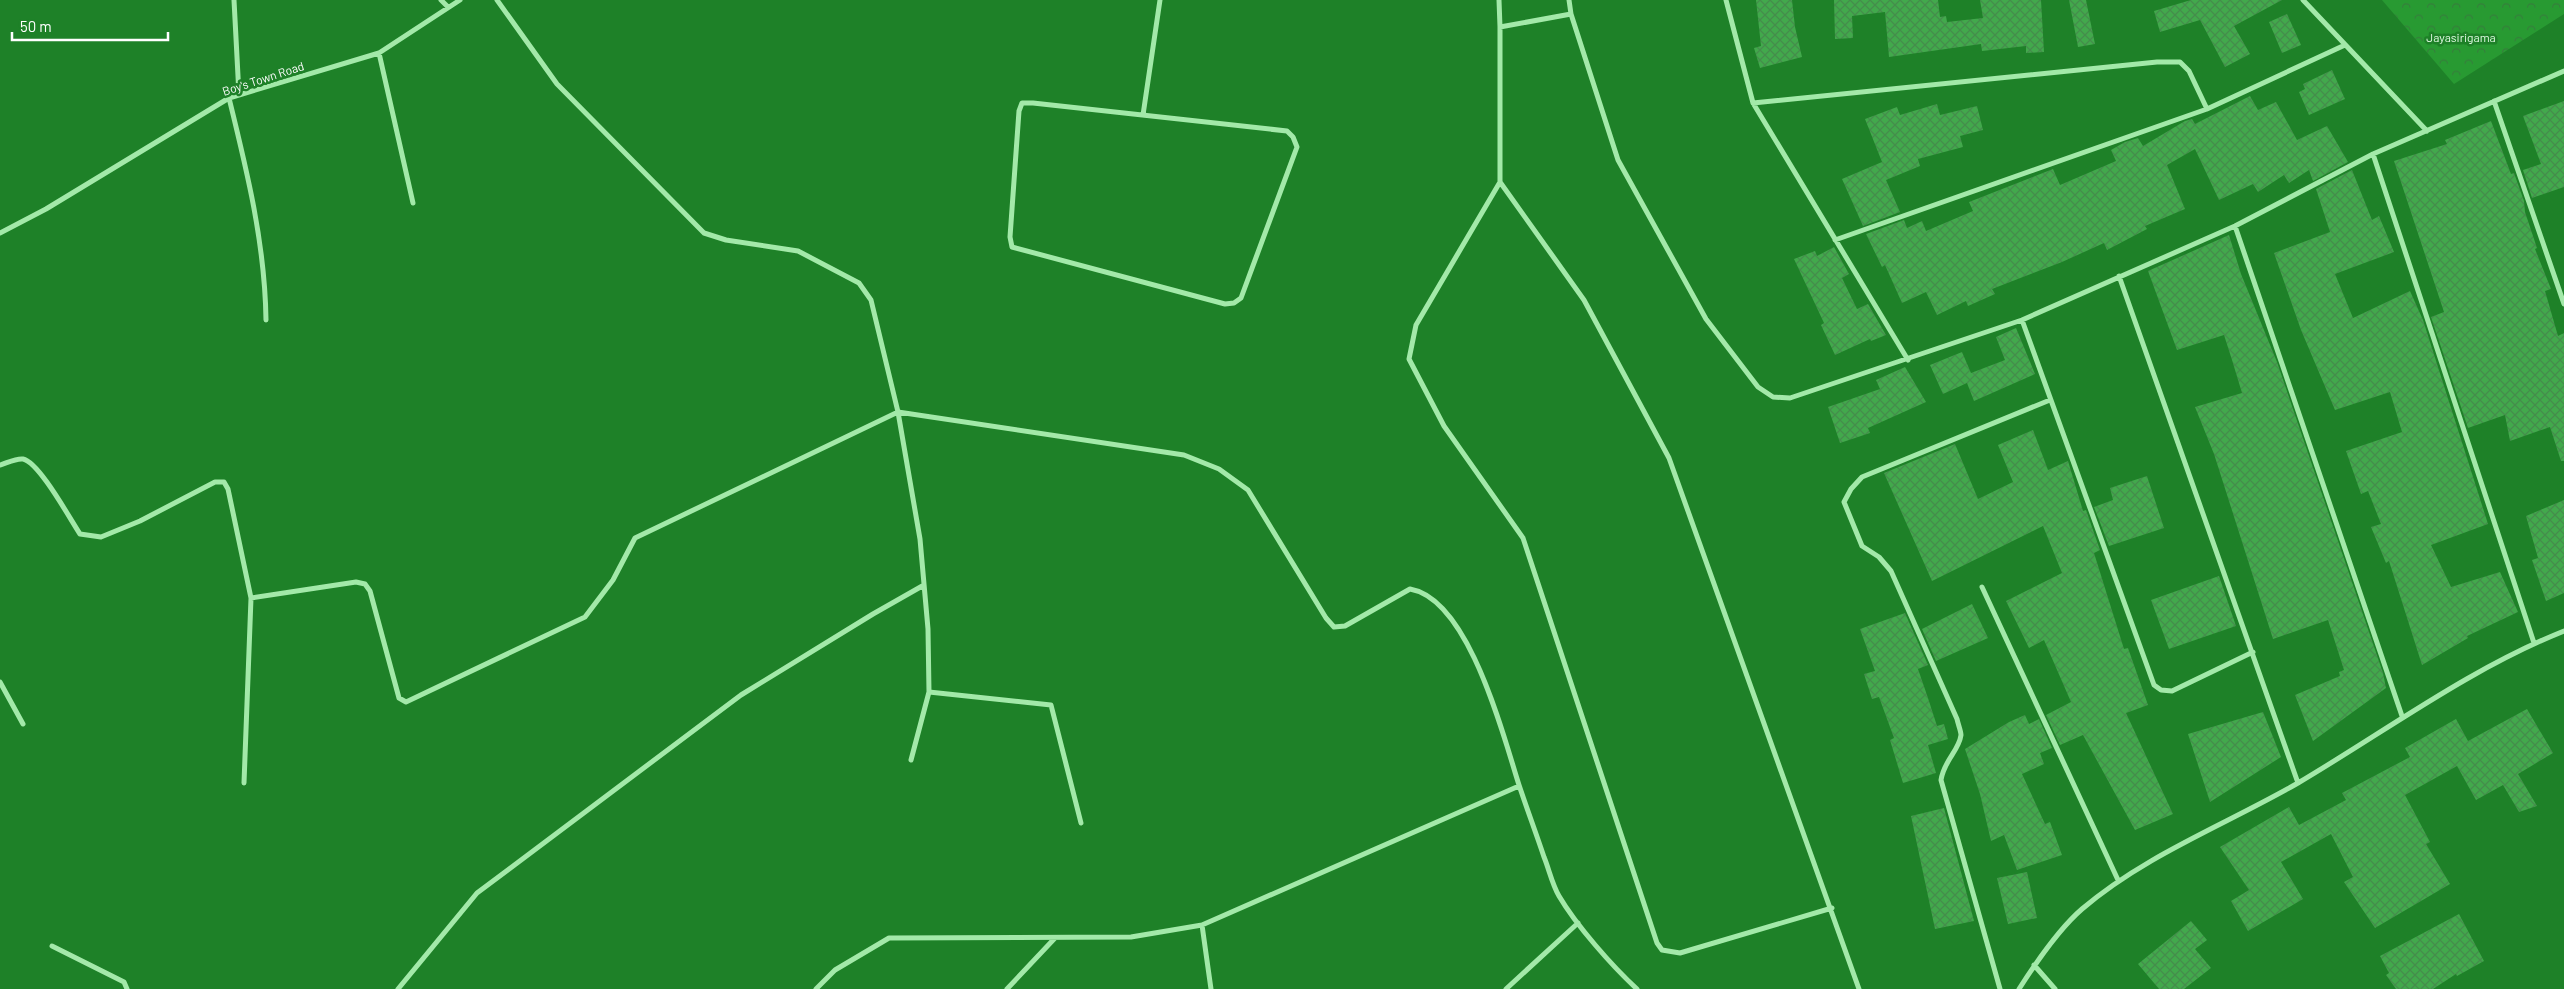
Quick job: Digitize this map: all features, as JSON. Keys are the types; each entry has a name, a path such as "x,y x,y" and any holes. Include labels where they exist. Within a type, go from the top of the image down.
{"street":[{"path":"234,0 239,95"},
{"path":"442,0 448,7"},
{"name":"Boy's Town Road","path":"0,232 46,209 229,98 379,53 460,0"},
{"path":"497,0 558,84 704,234 726,240 798,251 859,283 871,300 898,412 920,539 928,629 929,692 911,760"},
{"path":"1143,115 1160,0"},
{"path":"1499,0 1500,182 1416,325 1409,359 1444,426 1523,538 1657,942 1662,950 1680,953 1705,948 1832,908"},
{"path":"1569,0 1571,14 1618,160 1706,319 1758,387 1773,397 1790,398 1908,360 2022,320 2235,226 2373,154 2564,71"},
{"path":"1726,0 1753,103 1908,360"},
{"path":"2303,0 2427,131"},
{"path":"1500,27 1571,14"},
{"path":"1835,240 2207,109 2345,45"},
{"path":"379,53 413,202"},
{"path":"1753,103 2158,62 2180,62 2189,71 2207,109"},
{"path":"229,98 247,169 258,230 266,287 266,320"},
{"path":"2494,101 2564,304"},
{"path":"1033,102 1143,115 1286,131 1294,137 1297,147 1240,298 1234,303 1225,304 1012,247 1019,111 1022,103 1033,102"},
{"path":"2373,154 2534,643"},
{"path":"1500,182 1584,300 1669,458 1832,908 1859,989"},
{"path":"2235,226 2402,716"},
{"path":"2119,276 2298,782"},
{"path":"2022,320 2154,685 2161,690 2172,691 2253,652"},
{"path":"2000,989 1941,780 1943,767 1954,752 1961,735 1957,719 1891,571 1879,557 1862,546 1844,502 1851,489 1862,477 2050,400"},
{"path":"251,598 356,582 365,584 370,591 399,698 406,702 585,617 613,580 635,538 898,412 1184,455 1219,469 1248,490 1326,618 1334,626 1345,626 1410,588 1423,591 1444,612 1467,642 1488,688 1519,786 1558,895 1578,923 1637,989"},
{"path":"0,465 20,458 28,461 39,473 80,534 102,537 140,521 215,482 224,482 228,489 251,598 244,783"},
{"path":"398,989 477,893 741,695 924,585"},
{"path":"1982,587 2118,880"},
{"path":"2019,989 2034,965 2080,910 2118,880 2298,782 2402,716 2534,643 2564,631"},
{"path":"0,682 22,724"},
{"path":"929,692 1051,705 1081,823"},
{"path":"816,989 835,970 889,938 1131,937 1202,925 1519,786"},
{"path":"1506,989 1578,923"},
{"path":"1202,925 1211,989"},
{"path":"1007,989 1055,938"},
{"path":"52,946 124,982 127,989"},
{"path":"2034,965 2055,989"}],"green space":[{"name":"Jayasirigama","path":"2382,0 2564,0 2564,14 2454,84"}],"building":[{"path":"1756,0 1792,0 1795,27 1802,57 1760,68 1754,48 1761,46"},
{"path":"1834,0 1938,0 1940,17 1946,16 1947,22 1983,18 1980,0 2041,0 2044,52 2026,53 2026,46 1982,51 1981,44 1889,57 1885,12 1852,16 1853,38 1835,39"},
{"path":"2069,0 2086,0 2095,44 2078,47"},
{"path":"2191,0 2282,0 2234,26 2250,54 2225,67 2200,20 2160,32 2154,11"},
{"path":"2287,14 2301,45 2282,53 2269,22"},
{"path":"2332,70 2345,99 2309,115 2299,92 2305,89 2303,84"},
{"path":"2250,96 2258,110 2276,102 2297,140 2327,126 2348,162 2313,181 2309,170 2289,183 2284,175 2258,192 2253,184 2219,200 2195,149 2167,165 2185,209 2145,226 2147,229 2107,250 2104,243 2062,262 1992,289 1995,294 1968,306 1966,301 1937,315 1926,292 1902,303 1885,265 1882,267 1866,234 1904,220 1907,228 1922,221 1926,231 1973,211 1969,202 2053,169 2060,185 2116,161 2111,150 2125,142 2138,138 2143,146 2185,121 2192,119 2195,124"},
{"path":"2564,101 2564,187 2532,198 2523,170 2541,164 2523,116"},
{"path":"1937,104 1940,115 1977,106 1983,130 1960,136 1963,147 1918,159 1920,166 1886,180 1900,212 1863,226 1842,179 1882,162 1865,119 1897,107 1900,115"},
{"path":"2491,121 2511,174 2514,173 2524,201 2525,212 2537,248 2535,249 2551,289 2545,291 2558,336 2564,333 2564,461 2561,461 2550,427 2510,441 2505,415 2468,428 2431,317 2444,312 2394,161 2447,144 2445,140"},
{"path":"2352,170 2372,220 2379,216 2394,252 2335,274 2353,318 2410,291 2423,320 2488,524 2431,545 2451,587 2500,572 2518,612 2467,636 2468,638 2422,665 2389,561 2386,563 2371,527 2381,524 2368,491 2361,494 2346,451 2402,432 2390,392 2335,410 2301,330 2274,253 2330,232 2316,189"},
{"path":"2229,235 2241,274 2277,362 2383,673 2386,688 2313,741 2295,695 2340,676 2339,672 2344,670 2328,620 2273,639 2214,454 2195,407 2242,393 2224,335 2177,350 2148,271"},
{"path":"1834,247 1849,274 1842,278 1857,309 1868,304 1886,335 1871,341 1870,339 1835,355 1821,325 1824,323 1794,259 1815,251 1817,256"},
{"path":"2016,328 2035,374 1974,401 1967,383 1943,394 1930,365 1962,352 1971,373 2005,360 1996,337"},
{"path":"1905,367 1926,402 1868,428 1870,433 1840,443 1828,407 1880,389 1876,380"},
{"path":"2033,430 2048,470 2068,461 2083,511 2086,510 2100,550 2094,553 2124,649 2128,648 2148,705 2126,713 2173,814 2135,830 2083,735 2060,745 2046,715 2071,702 2044,640 2029,648 2006,601 2062,573 2043,526 1932,581 1884,473 1955,444 1978,499 2013,482 1998,445"},
{"path":"2147,476 2164,528 2109,546 2094,507 2113,500 2110,488"},
{"path":"2564,500 2564,593 2546,601 2532,560 2538,558 2526,516"},
{"path":"2219,576 2236,626 2169,649 2151,600"},
{"path":"1972,604 1988,638 1936,661 1922,629"},
{"path":"1905,613 1928,665 1918,669 1937,726 1944,724 1948,739 1928,745 1936,773 1903,783 1890,740 1894,738 1879,697 1872,699 1864,674 1875,671 1860,629"},
{"path":"2527,709 2553,753 2518,774 2537,806 2519,812 2503,785 2476,800 2457,766 2405,795 2430,842 2426,844 2450,884 2375,928 2344,882 2353,877 2331,834 2281,862 2303,899 2248,931 2231,901 2249,890 2220,847 2289,807 2299,825 2346,800 2342,793 2410,757 2405,748 2456,719 2468,741"},
{"path":"2263,712 2281,757 2210,802 2188,734"},
{"path":"2025,715 2029,724 2039,719 2052,748 2040,753 2044,764 2022,774 2045,824 2050,822 2062,855 2017,870 2004,835 1991,841 1980,794 1965,749 2009,722"},
{"path":"1944,808 1974,921 1935,929 1911,816"},
{"path":"2027,872 2037,918 2008,924 1997,878"},
{"path":"2459,914 2484,961 2457,976 2456,974 2433,989 2396,989 2386,975 2389,973 2380,956"},
{"path":"2191,921 2207,940 2195,949 2211,968 2184,989 2159,989 2138,964"}]}
